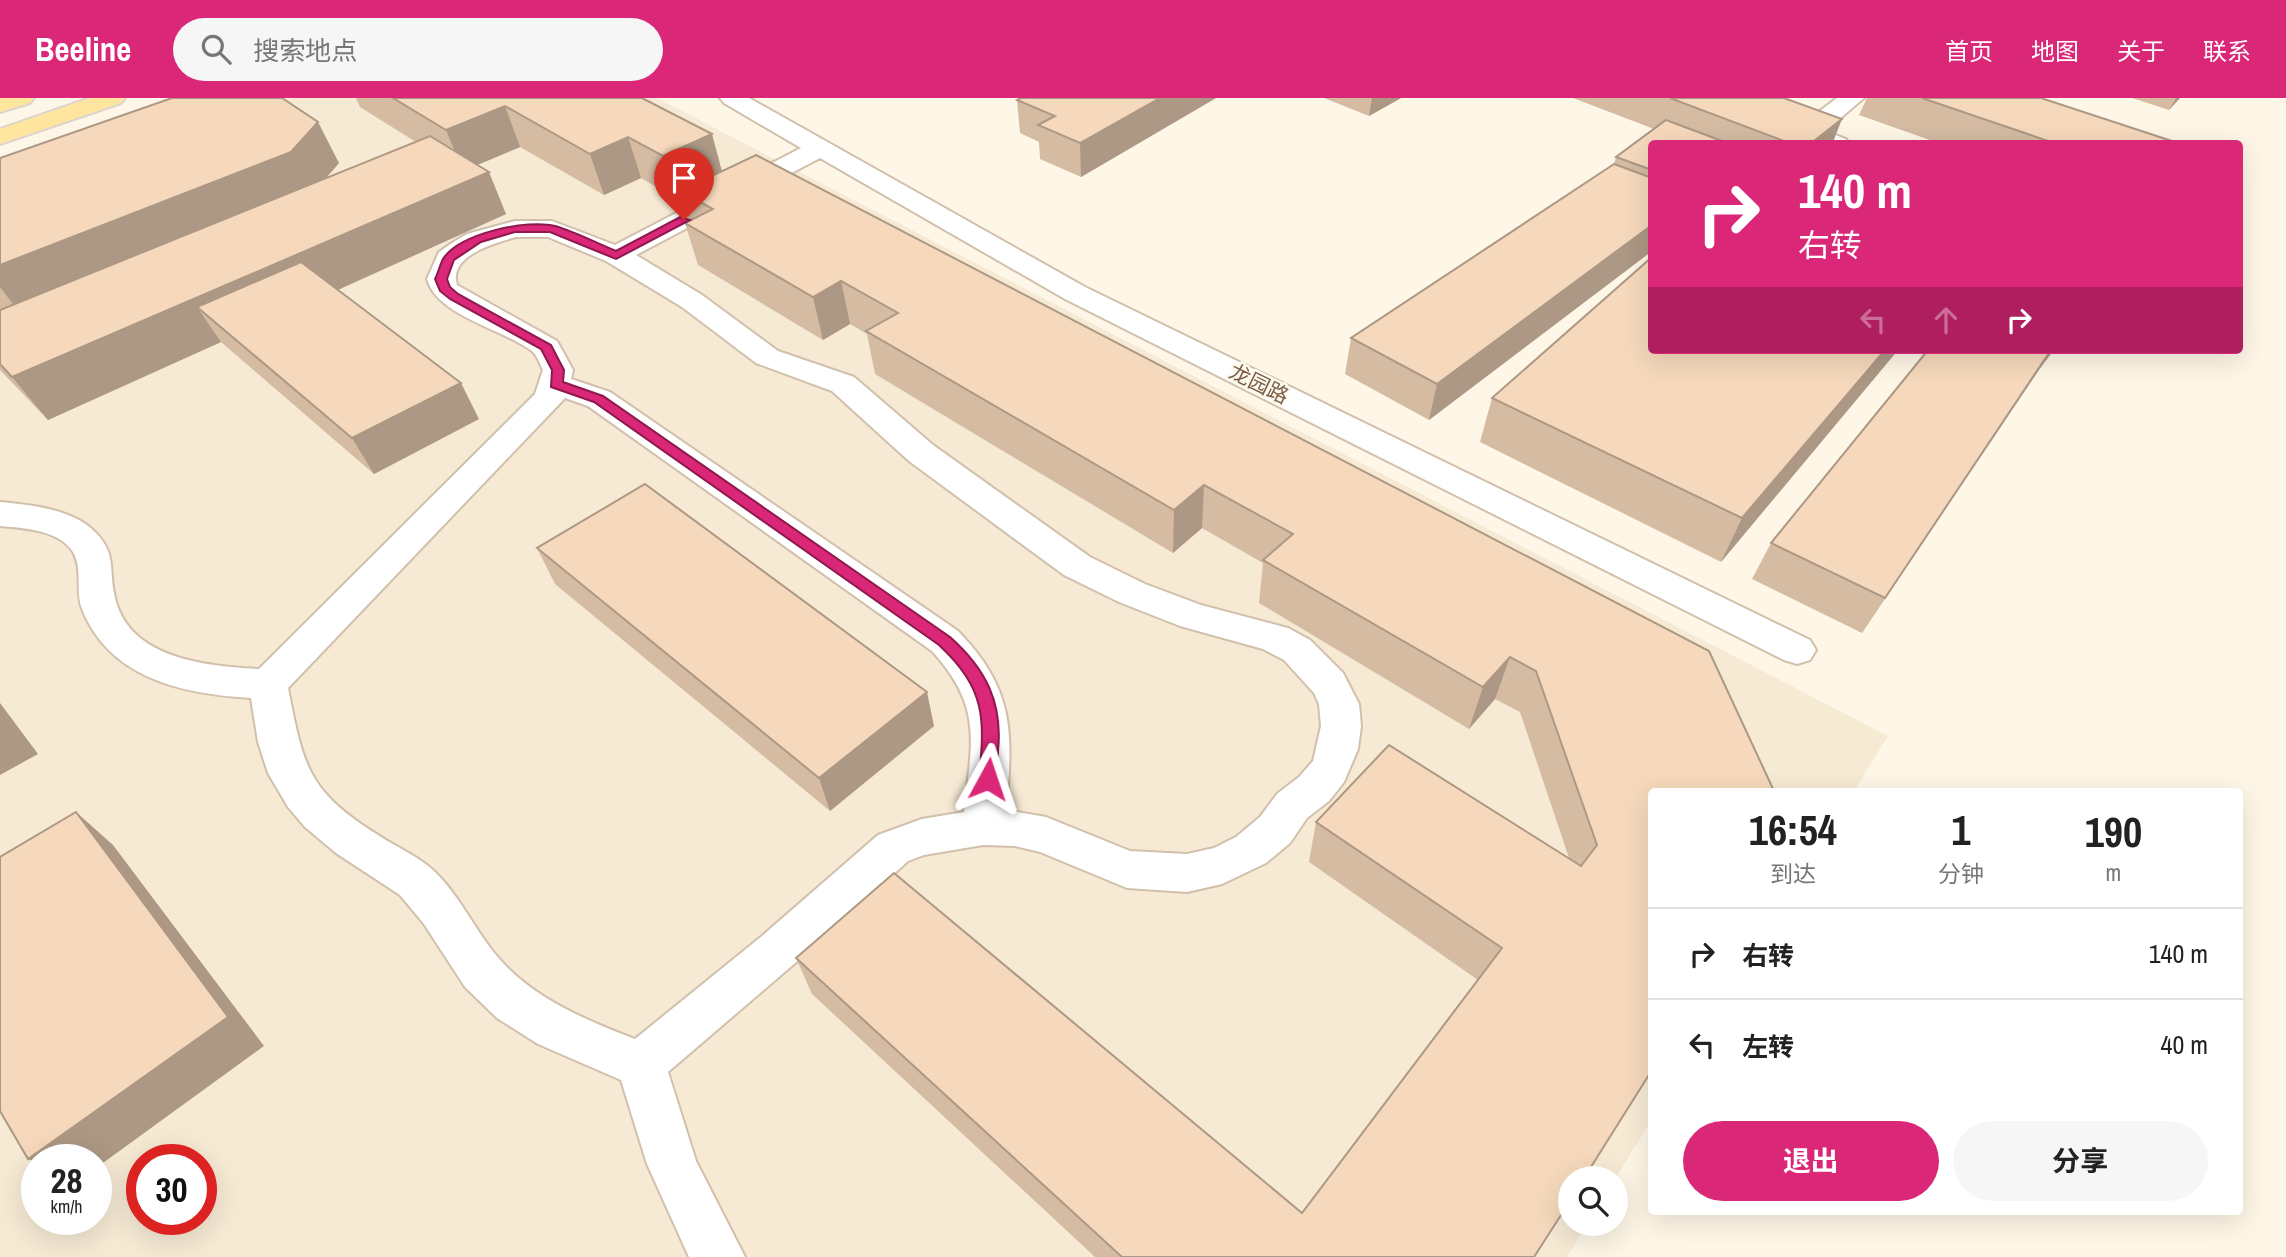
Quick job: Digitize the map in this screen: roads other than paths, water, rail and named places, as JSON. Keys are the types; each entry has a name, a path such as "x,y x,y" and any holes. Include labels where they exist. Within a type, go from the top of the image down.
{"main road":[{"path":"0,105 22,98"},
{"path":"0,137 113,98"}],"street":[{"name":"龙园路","path":"732,98 1075,293 1797,650"},
{"path":"1711,98 1826,140"},
{"path":"1807,132 1852,98"},
{"path":"616,256 820,148"},
{"path":"268,684 539,410 556,384 558,370 546,347 454,297 444,289 441,279 449,258 477,240 524,228 552,229 616,256 692,301 767,357 843,384 920,453 1077,566 1132,593 1193,616 1275,638 1297,650 1314,666 1339,704 1341,726 1338,749 1330,770 1314,789 1292,806 1275,830 1251,850 1222,865 1187,873 1127,869 1046,835 1015,828 983,827 932,835 893,848 778,950 641,1064"},
{"path":"556,384 599,399 945,641 965,659 980,681 989,705 992,730 983,827"},
{"path":"0,514 31,516 55,523 75,534 88,549 96,566 95,590 102,613 114,634 133,652 158,666 190,677 268,684"},
{"path":"268,684 287,771 307,802 335,829 365,850 400,867 423,889 450,922 481,973 517,1003 553,1028 595,1048 641,1064"},
{"path":"641,1064 661,1141 695,1220 718,1257"}]}
